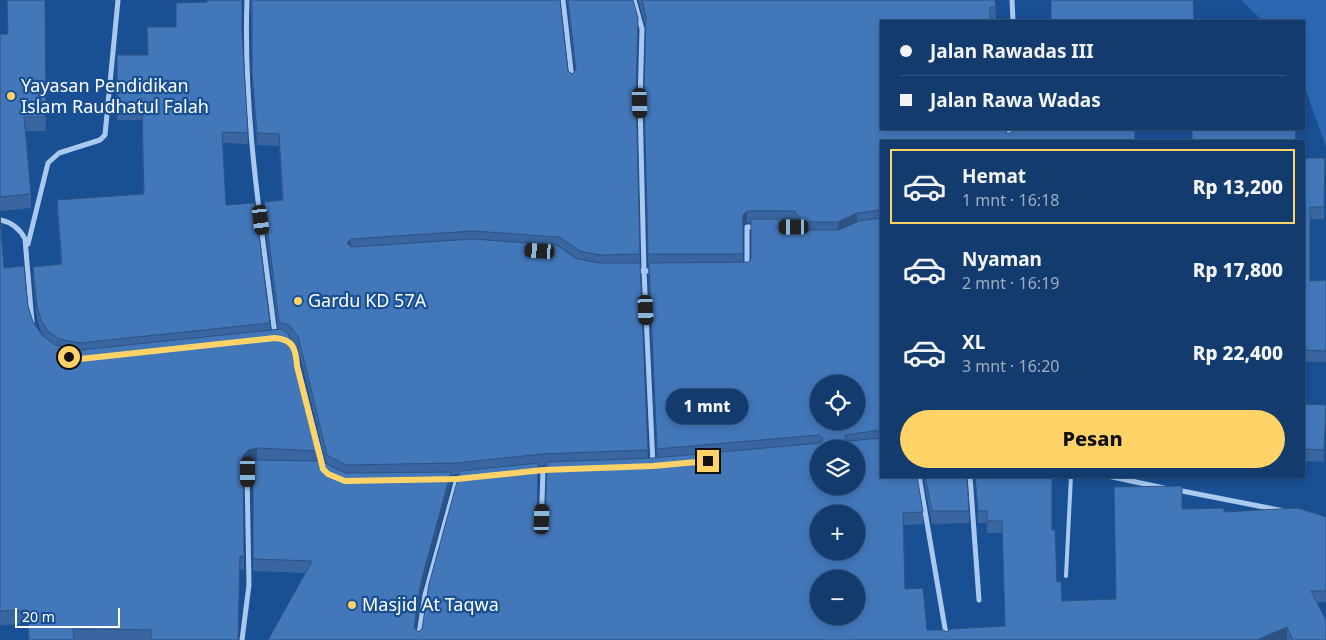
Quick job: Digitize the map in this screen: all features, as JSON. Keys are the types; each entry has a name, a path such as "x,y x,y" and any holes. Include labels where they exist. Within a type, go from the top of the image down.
{"street":[{"path":"27,247 48,163 59,153 100,140 105,135 118,0"},
{"path":"247,0 245,50 251,126 275,338"},
{"path":"563,0 572,82"},
{"path":"634,0 642,29 640,103 644,271 653,466"},
{"path":"1012,0 1014,20"},
{"path":"0,220 7,221 22,232 27,247 32,324 35,330"},
{"path":"738,270 747,270 747,227 766,227"},
{"path":"626,271 664,270"},
{"path":"265,339 282,338 293,345 323,469 328,474"},
{"path":"644,466 663,465"},
{"path":"242,640 249,585 248,472 250,468 264,466"},
{"path":"314,468 323,469"},
{"path":"524,472 562,469"},
{"path":"541,535 543,470"},
{"path":"439,479 467,478"},
{"path":"919,478 947,640"},
{"path":"970,478 979,600"},
{"path":"1118,478 1275,508 1292,513"},
{"path":"418,640 425,595 457,479"}],"lane":[{"path":"1066,576 1070,478"}],"shaded area":[{"path":"1241,0 1326,0 1326,147 1305,88 1305,20 1262,20"}],"building":[{"path":"7,0 45,0 46,117 24,117 31,194 0,197 0,34 8,34"},
{"path":"207,0 242,0 248,133 222,132 226,205 255,203 270,323 80,343 59,339 48,331 41,320 37,306 33,267 62,264 57,200 144,194 142,108 117,108 117,55 148,55 147,27 176,27 176,3 207,2"},
{"path":"252,0 560,0 568,71 572,74 576,70 568,0 633,0 638,18 636,91 640,254 600,255 580,251 559,237 473,231 351,239 347,243 351,247 473,239 557,245 577,259 600,263 640,263 648,450 543,454 457,463 346,465 327,455 298,336 289,325 279,322 264,202 283,200 279,134 257,133 252,73"},
{"path":"642,0 995,0 996,7 990,7 990,20 880,20 880,130 1006,130 1006,133 1011,133 1012,130 1135,130 1135,140 880,140 880,210 857,213 838,222 801,222 795,211 747,211 743,215 743,254 648,254 644,91 646,17"},
{"path":"1051,0 1193,0 1194,20 1051,20"},
{"path":"1192,130 1296,130 1295,140 1192,140"},
{"path":"1305,158 1325,158 1324,207 1310,207 1310,281 1326,280 1326,351 1305,350"},
{"path":"0,215 4,268 24,266 28,306 33,322 42,335 55,345 80,350 281,329 287,332 291,340 317,451 257,448 248,450 243,456 244,557 240,556 238,640 151,640 151,630 73,629 74,640 29,640 28,610 0,611"},
{"path":"880,218 880,430 845,435 847,440 822,440 823,438 819,435 657,449 649,263 749,262 751,258 751,219 791,219 794,228 798,230 839,230 859,221"},
{"path":"1305,404 1326,405 1324,450 1305,449"},
{"path":"880,438 880,478 917,478 923,512 903,513 905,589 923,588 927,630 943,630 947,632 951,629 1005,626 1002,521 987,521 987,511 978,511 975,478 1052,478 1052,530 1055,530 1057,582 1061,581 1062,601 1116,599 1114,487 1182,486 1182,509 1224,508 1224,512 1297,508 1326,517 1326,591 1311,591 1326,620 1326,640 1293,640 1287,627 1257,640 268,640 312,561 253,559 253,460 321,461 345,473 451,472 421,582 414,627 418,632 422,629 429,584 460,471 538,463 537,523 541,527 545,523 547,462 653,458 810,444 810,495 865,495 865,440 860,440"},
{"path":"925,478 967,478 969,511 932,511"}],"place":[{"name":"Yayasan Pendidikan Islam Raudhatul Falah","path":"11,96"},
{"name":"Gardu KD 57A","path":"298,301"},
{"name":"Masjid At Taqwa","path":"352,605"}],"route":[{"path":"69,357 80,359 275,338 288,340 293,345 296,353 297,366 323,469 328,474 345,481 457,479 543,470 653,466 708,461"}]}
